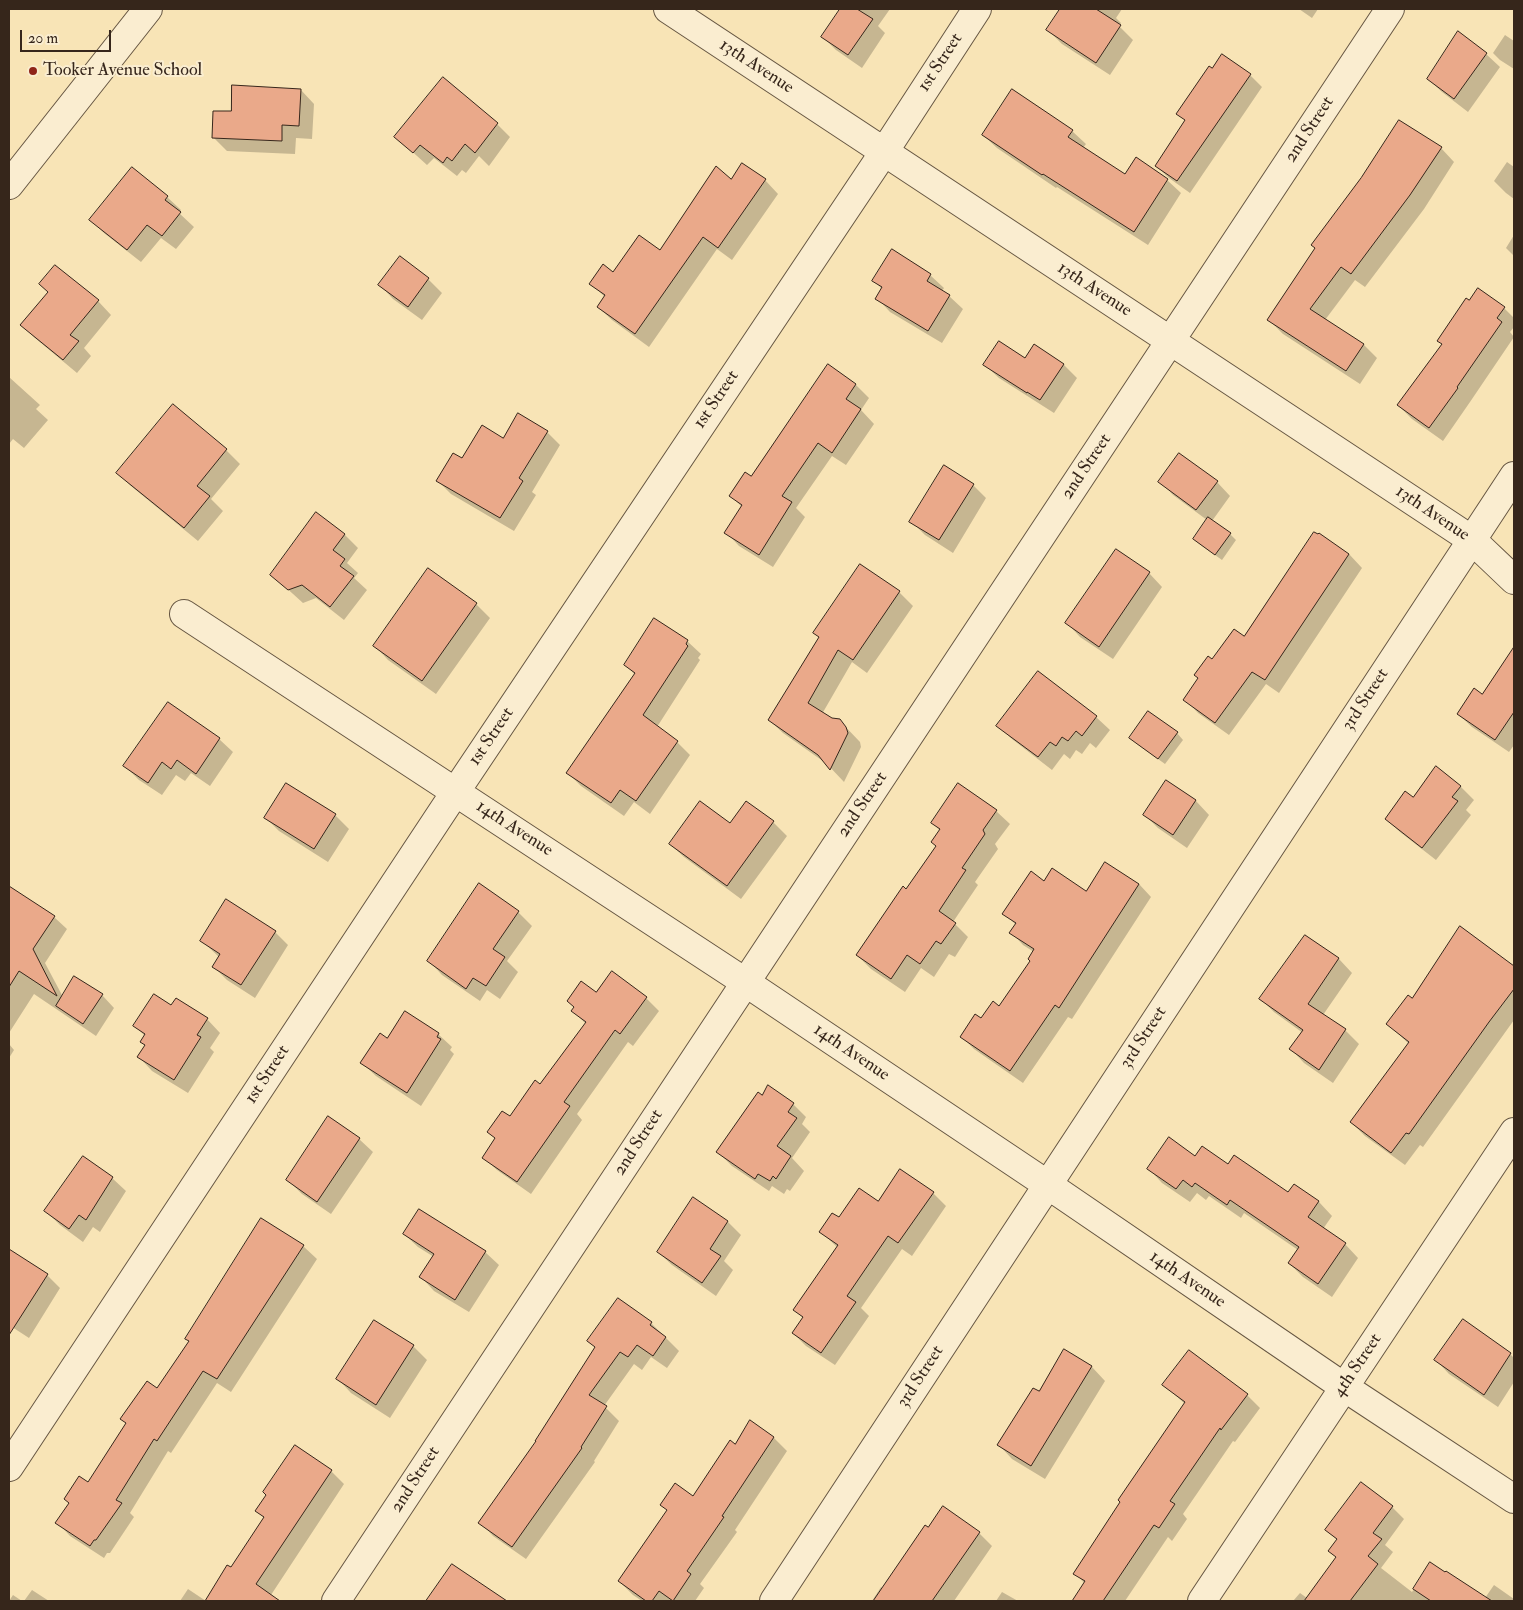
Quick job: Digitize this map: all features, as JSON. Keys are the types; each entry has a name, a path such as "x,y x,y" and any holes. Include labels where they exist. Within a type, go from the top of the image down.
{"street":[{"path":"9,185 148,9"},
{"name":"13th Avenue","path":"668,9 1472,540 1514,580"},
{"name":"1st Street","path":"9,1467 456,791 884,152 977,9"},
{"name":"2nd Street","path":"336,1601 1390,9"},
{"name":"3rd Street","path":"774,1601 1514,476"},
{"name":"14th Avenue","path":"184,614 745,982 1048,1185 1344,1387 1514,1499"},
{"name":"4th Street","path":"1202,1601 1514,1132"}],"building":[{"path":"840,9 857,9 873,19 848,55 821,37"},
{"path":"1060,9 1096,9 1121,25 1096,63 1046,30"},
{"path":"1458,31 1487,53 1454,99 1427,79"},
{"path":"1222,54 1251,74 1177,181 1155,166 1185,120 1176,114 1209,66 1212,68"},
{"path":"443,77 498,123 475,153 465,144 452,161 447,157 443,163 420,145 413,153 394,137"},
{"path":"232,85 301,89 299,126 282,125 282,141 212,138 213,111 231,111"},
{"path":"1012,89 1073,130 1068,137 1125,174 1136,157 1168,179 1134,232 982,135"},
{"path":"1399,120 1442,147 1410,195 1351,274 1341,267 1310,309 1364,344 1346,371 1267,320 1315,248 1311,245 1361,178"},
{"path":"742,163 766,179 718,248 703,237 635,334 597,307 605,295 589,284 603,264 613,272 639,235 660,250 716,166 731,179"},
{"path":"132,167 168,196 165,200 181,212 162,236 147,225 127,250 89,220"},
{"path":"892,249 931,274 927,281 950,295 928,331 875,299 882,287 872,281"},
{"path":"400,256 429,278 408,307 378,285"},
{"path":"55,265 99,300 70,335 79,341 63,360 20,325 48,292 39,284"},
{"path":"1478,288 1505,307 1497,318 1502,322 1429,428 1397,405 1442,344 1437,341 1466,298 1469,300"},
{"path":"999,341 1025,358 1034,344 1064,364 1040,400 983,365"},
{"path":"828,364 856,384 846,399 861,409 832,453 818,443 782,496 792,502 759,555 724,533 742,505 729,496 745,472 751,476"},
{"path":"173,404 227,449 197,486 210,496 184,528 116,473"},
{"path":"518,413 548,431 519,478 523,481 500,518 436,481 453,453 462,458 482,425 503,438"},
{"path":"1179,453 1218,481 1196,510 1158,482"},
{"path":"944,465 974,484 939,540 909,522"},
{"path":"316,512 345,534 333,550 345,559 340,566 354,576 330,607 302,585 288,590 270,575"},
{"path":"1208,517 1231,533 1215,555 1193,539"},
{"path":"1314,532 1319,533 1349,554 1265,680 1252,672 1215,723 1183,700 1198,678 1194,675 1208,656 1212,659 1234,629 1244,636"},
{"path":"1116,549 1150,572 1099,647 1065,623"},
{"path":"860,564 900,591 853,660 838,650 808,703 832,718 840,719 848,733 830,770 818,755 768,720 819,637 813,633"},
{"path":"428,568 477,603 422,681 373,646"},
{"path":"654,618 688,640 686,644 688,646 643,715 678,741 636,801 620,790 611,803 566,773 635,673 624,665"},
{"path":"1514,647 1514,712 1495,740 1457,714 1474,688 1482,694"},
{"path":"1038,671 1097,716 1082,736 1076,731 1068,741 1062,737 1056,746 1050,742 1038,757 996,726"},
{"path":"168,702 220,738 196,774 177,760 171,769 162,762 148,783 123,766"},
{"path":"1148,711 1178,732 1158,759 1129,738"},
{"path":"1436,766 1461,786 1452,797 1458,801 1422,848 1385,819 1405,791 1413,797"},
{"path":"1166,780 1196,800 1173,835 1143,815"},
{"path":"286,783 336,814 314,849 264,818"},
{"path":"958,783 997,810 983,830 985,834 962,868 966,870 939,911 956,923 941,944 936,941 920,964 907,955 891,979 856,955 903,886 906,889 936,846 931,842 940,829 931,823"},
{"path":"700,801 730,823 746,801 774,821 727,886 669,844"},
{"path":"1105,862 1139,884 1059,1008 1055,1005 1010,1071 960,1037 975,1014 981,1018 993,1001 999,1006 1030,961 1028,959 1034,949 1009,933 1016,923 1002,914 1031,871 1044,881 1052,868 1086,891"},
{"path":"479,883 519,911 493,949 505,957 486,986 473,978 466,989 427,961"},
{"path":"9,886 55,916 33,949 57,996 19,971 9,987"},
{"path":"226,899 276,931 241,985 212,967 220,954 200,941"},
{"path":"1460,926 1514,966 1514,989 1409,1134 1406,1133 1391,1153 1350,1122 1409,1042 1386,1024 1408,995 1412,998"},
{"path":"1305,935 1339,958 1308,1004 1346,1029 1319,1070 1289,1049 1303,1030 1259,999"},
{"path":"612,971 647,997 620,1034 615,1030 564,1102 570,1106 517,1182 482,1158 495,1138 487,1132 502,1111 510,1116 535,1080 540,1084 586,1022 571,1011 574,1007 567,1001 581,981 596,992"},
{"path":"74,976 103,994 83,1024 56,1006"},
{"path":"154,994 171,1005 176,998 208,1018 197,1035 201,1037 174,1080 137,1057 145,1045 140,1042 145,1034 133,1026"},
{"path":"405,1011 439,1033 437,1037 441,1039 407,1093 360,1063 380,1033 387,1038"},
{"path":"768,1085 794,1103 788,1112 797,1118 777,1146 791,1156 776,1179 773,1176 770,1181 758,1174 755,1179 716,1152 758,1092 762,1095"},
{"path":"328,1116 360,1138 317,1202 286,1180"},
{"path":"1169,1137 1195,1156 1202,1146 1228,1164 1234,1155 1288,1192 1294,1184 1319,1201 1308,1217 1346,1243 1318,1284 1288,1263 1299,1247 1230,1200 1227,1205 1195,1183 1192,1187 1183,1180 1176,1189 1147,1169"},
{"path":"83,1156 113,1177 86,1220 79,1215 69,1229 44,1211"},
{"path":"900,1169 934,1192 898,1243 888,1236 847,1296 856,1302 821,1353 792,1333 803,1317 793,1310 838,1245 819,1232 832,1213 839,1217 859,1188 878,1201"},
{"path":"693,1197 728,1221 710,1249 721,1256 702,1283 657,1252"},
{"path":"419,1209 486,1251 455,1300 419,1277 434,1254 403,1234"},
{"path":"261,1218 304,1245 217,1379 203,1371 157,1441 154,1439 116,1500 122,1503 90,1546 55,1523 69,1503 64,1499 79,1476 88,1482 126,1423 120,1419 147,1381 157,1388 189,1341 185,1339"},
{"path":"9,1249 48,1274 9,1335"},
{"path":"618,1298 652,1322 650,1325 666,1337 653,1356 637,1345 628,1357 620,1352 589,1395 607,1406 582,1448 512,1547 478,1523 536,1441 595,1347 587,1341"},
{"path":"1463,1319 1511,1353 1484,1395 1434,1360"},
{"path":"374,1320 414,1345 376,1405 336,1379"},
{"path":"1064,1349 1092,1366 1031,1466 997,1445 1033,1388 1039,1391"},
{"path":"1189,1350 1248,1394 1221,1430 1220,1428 1170,1501 1175,1504 1159,1528 1154,1525 1103,1601 1072,1601 1085,1581 1073,1574 1120,1502 1118,1500 1185,1402 1162,1385"},
{"path":"750,1420 774,1437 722,1516 724,1517 687,1571 691,1574 673,1601 659,1591 652,1601 646,1601 618,1581 667,1510 660,1505 675,1483 693,1496 730,1440 735,1444"},
{"path":"295,1445 332,1470 256,1584 280,1601 205,1601 227,1565 231,1567 264,1517 255,1511 266,1495 263,1492"},
{"path":"1361,1482 1393,1506 1373,1533 1382,1539 1368,1556 1378,1564 1350,1601 1304,1601 1336,1557 1328,1551 1337,1539 1325,1530"},
{"path":"943,1506 980,1532 932,1601 873,1601 925,1525 928,1527"},
{"path":"1430,1562 1492,1601 1431,1601 1413,1589"},
{"path":"452,1564 507,1601 426,1601"}],"place":[{"name":"Tooker Avenue School","path":"33,71"}]}
